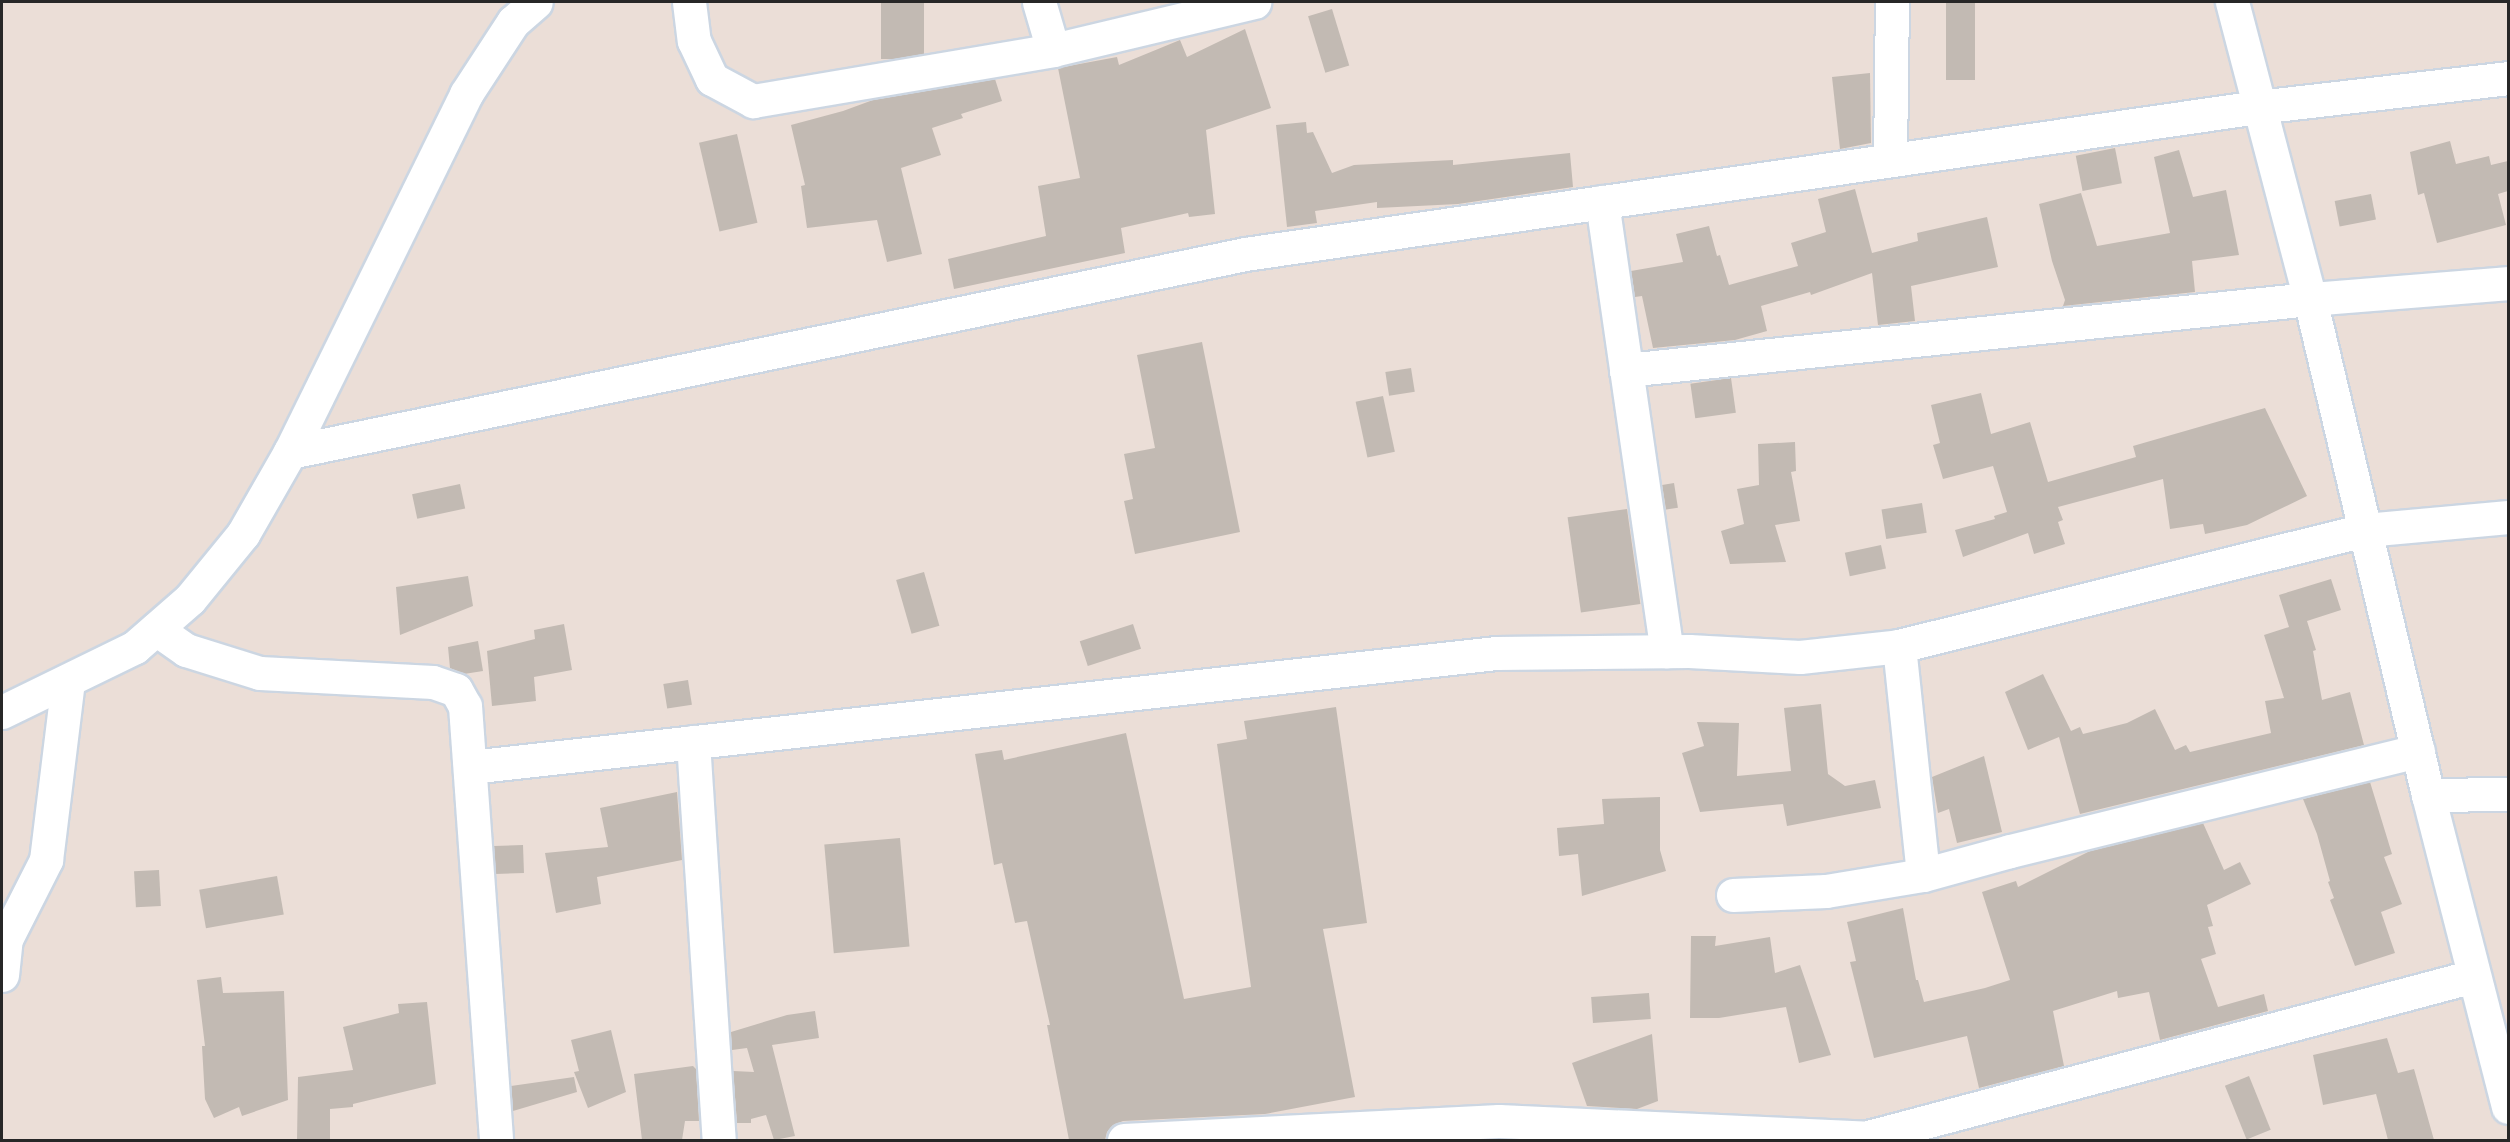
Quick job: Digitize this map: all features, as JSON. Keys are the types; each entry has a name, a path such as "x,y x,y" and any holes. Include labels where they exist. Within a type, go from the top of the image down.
{"street":[{"path":"2,712 135,647 189,599 243,534 290,452 466,94 513,22 536,2"},
{"path":"689,2 694,41 712,79 753,101 1053,50 1254,2"},
{"path":"1039,2 1053,50"},
{"path":"1890,160 1892,2"},
{"path":"2232,2 2310,299 2428,795 2474,976 2498,1028 2508,1107"},
{"path":"290,452 1245,254 2258,107 2508,78"},
{"path":"1602,202 1667,651"},
{"path":"1626,370 2310,299 2508,283"},
{"path":"470,767 1496,653 1667,651 1800,657 1899,646 2365,530 2508,517"},
{"path":"156,629 186,650 260,674 433,682 456,690 465,706 496,1140"},
{"path":"1899,646 1923,875"},
{"path":"2,975 6,939 46,860 68,680"},
{"path":"693,742 719,1140"},
{"path":"1733,895 1826,891 1923,875 2010,851 2418,751"},
{"path":"2428,795 2508,794"},
{"path":"1124,1140 1499,1121 1862,1139 2474,976"}],"building":[{"path":"881,2 924,2 924,59 881,59"},
{"path":"1946,2 1975,2 1975,80 1946,80"},
{"path":"1332,9 1349,65 1325,73 1308,16"},
{"path":"1245,29 1271,108 1206,130 1215,214 1189,217 1188,213 1121,228 1125,253 954,289 948,259 1046,236 1038,186 1080,178 1058,68 1117,57 1119,65 1180,40 1187,57"},
{"path":"1870,73 1871,143 1840,149 1832,77"},
{"path":"995,79 1002,101 961,114 963,118 932,128 941,155 901,168 922,254 887,262 877,220 807,228 801,186 805,185 791,125 873,100"},
{"path":"1306,122 1307,133 1313,132 1332,173 1354,165 1453,160 1453,165 1570,153 1573,187 1458,204 1377,208 1377,202 1315,211 1317,223 1287,227 1276,125"},
{"path":"737,134 757,223 719,231 699,143"},
{"path":"2450,141 2456,164 2489,156 2491,165 2508,161 2508,191 2498,194 2506,225 2437,243 2424,193 2418,195 2410,152"},
{"path":"2115,148 2122,183 2083,191 2076,156"},
{"path":"2179,150 2193,197 2226,190 2239,255 2192,261 2195,292 2063,306 2065,300 2052,261 2039,204 2081,193 2097,246 2170,233 2154,157"},
{"path":"1855,189 1872,253 1918,241 1917,233 1987,217 1998,267 1911,286 1915,321 1878,325 1872,273 1811,295 1810,292 1761,306 1767,331 1735,340 1653,348 1642,296 1635,297 1631,271 1683,262 1676,234 1709,226 1717,256 1720,255 1729,285 1798,266 1791,243 1826,232 1818,199"},
{"path":"2371,194 2376,220 2340,227 2335,201"},
{"path":"1202,342 1240,532 1135,554 1124,501 1133,499 1124,454 1155,448 1137,355"},
{"path":"1411,368 1415,392 1389,396 1385,372"},
{"path":"1731,378 1736,413 1695,418 1690,384"},
{"path":"1981,393 1991,434 2030,422 2048,482 2136,457 2133,446 2265,408 2307,496 2247,525 2205,534 2203,524 2170,529 2163,479 2058,507 2063,520 2058,522 2065,544 2034,554 2028,533 1963,557 1955,530 1995,519 1994,516 2007,512 1993,466 1943,479 1933,445 1940,443 1931,405"},
{"path":"1383,396 1395,452 1367,458 1356,402"},
{"path":"1795,442 1796,471 1791,472 1800,521 1775,525 1786,562 1730,564 1721,531 1744,524 1737,489 1759,485 1758,444"},
{"path":"1674,483 1678,508 1666,510 1662,485"},
{"path":"460,484 465,508 417,519 412,494"},
{"path":"1922,503 1927,533 1886,539 1882,509"},
{"path":"1627,509 1640,604 1581,612 1568,517"},
{"path":"1881,545 1886,568 1850,576 1845,553"},
{"path":"924,572 939,626 912,634 896,580"},
{"path":"468,576 473,606 400,635 396,587"},
{"path":"2331,579 2341,610 2307,621 2316,650 2313,651 2322,700 2350,692 2364,745 2080,814 2059,737 2028,750 2005,692 2043,674 2071,731 2080,727 2083,734 2127,723 2155,709 2175,750 2186,745 2190,752 2271,733 2265,701 2284,698 2264,635 2289,627 2279,595"},
{"path":"564,624 572,670 534,677 536,701 492,706 487,651 535,639 534,630"},
{"path":"1133,624 1141,649 1088,666 1080,641"},
{"path":"478,641 483,671 464,674 450,668 448,647"},
{"path":"688,680 692,705 667,709 663,684"},
{"path":"1821,704 1828,774 1845,786 1875,780 1881,808 1787,826 1783,804 1700,812 1682,753 1704,746 1697,722 1739,723 1737,776 1791,771 1784,708"},
{"path":"1336,707 1367,923 1323,929 1355,1097 1265,1114 1123,1121 1113,1125 1107,1132 1105,1140 1069,1140 1047,1025 1050,1025 1027,921 1015,923 1002,863 994,865 975,754 1002,750 1004,760 1126,733 1184,999 1251,987 1217,744 1247,739 1244,721"},
{"path":"1984,756 2002,832 1957,843 1949,809 1938,813 1932,777"},
{"path":"2370,782 2392,854 2384,857 2402,904 2381,912 2395,953 2355,966 2330,900 2334,898 2328,882 2330,881 2317,834 2303,799"},
{"path":"677,792 682,860 597,877 601,904 556,913 545,853 608,847 600,808"},
{"path":"1660,797 1660,850 1666,871 1582,896 1578,854 1559,856 1557,828 1604,824 1602,799"},
{"path":"2203,823 2224,870 2240,862 2251,884 2207,905 2213,926 2208,927 2216,954 2201,959 2218,1007 2264,994 2268,1011 2160,1040 2149,992 2118,998 2117,991 2053,1011 2064,1066 1979,1088 1967,1036 1874,1058 1850,962 1856,961 1847,922 1903,908 1916,980 1918,980 1924,1002 1985,988 2010,980 1982,892 2016,881 2018,887 2090,851"},
{"path":"900,838 909,947 834,953 824,845"},
{"path":"523,845 524,873 495,874 494,846"},
{"path":"159,870 161,906 136,907 134,871"},
{"path":"277,876 284,914 206,928 199,890"},
{"path":"1691,936 1716,936 1715,946 1770,937 1775,973 1800,965 1831,1055 1799,1063 1786,1007 1719,1018 1690,1018"},
{"path":"221,977 223,993 284,991 288,1100 242,1116 239,1107 214,1118 205,1099 202,1046 205,1046 197,980"},
{"path":"1649,993 1651,1019 1593,1023 1591,997"},
{"path":"427,1002 436,1084 353,1104 353,1107 330,1109 330,1140 297,1140 298,1077 353,1070 343,1027 399,1013 398,1004"},
{"path":"815,1011 819,1038 772,1045 795,1136 774,1140 766,1115 751,1119 751,1123 737,1123 733,1071 754,1072 747,1048 732,1050 731,1032 787,1015"},
{"path":"611,1030 626,1092 588,1108 574,1072 579,1071 571,1040"},
{"path":"1652,1034 1658,1101 1637,1109 1587,1106 1572,1063"},
{"path":"2387,1038 2398,1073 2414,1069 2434,1140 2388,1140 2376,1094 2323,1105 2313,1055"},
{"path":"693,1066 696,1069 699,1121 685,1121 682,1140 642,1140 634,1074"},
{"path":"2249,1076 2271,1130 2247,1140 2225,1086"},
{"path":"574,1077 577,1092 513,1111 511,1086"}]}
